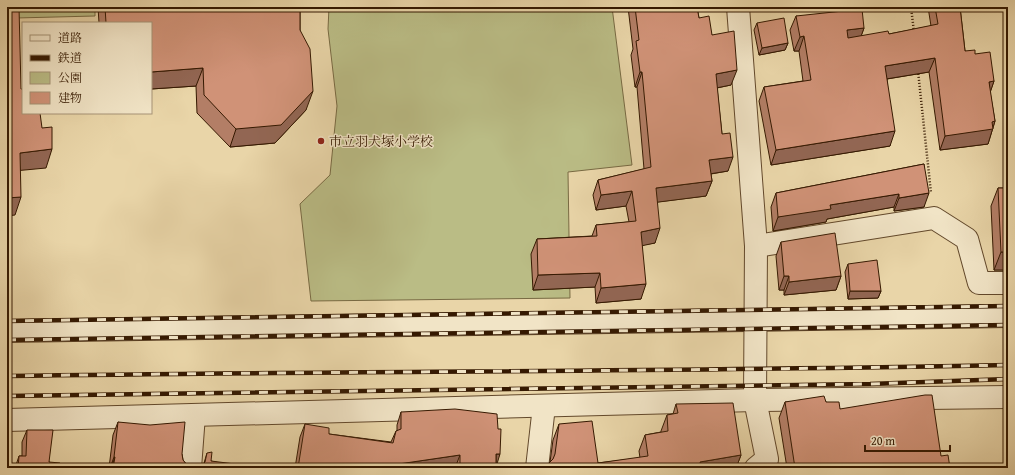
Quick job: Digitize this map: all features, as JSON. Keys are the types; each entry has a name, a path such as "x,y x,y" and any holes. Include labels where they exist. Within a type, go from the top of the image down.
{"street":[{"path":"738,7 756,246 755,400 764,465"},
{"path":"756,246 934,218 967,239 979,283 1008,283"},
{"path":"7,332 1008,316"},
{"path":"7,420 755,400 1008,397"},
{"path":"537,468 544,406"},
{"path":"190,468 194,415"}],"path":[{"path":"911,7 915,38"},
{"path":"918,70 934,218"}],"green space":[{"path":"16,7 95,7 95,16 16,18"},
{"path":"329,7 612,7 632,165 568,172 570,298 311,301 300,204 330,175 337,106 328,29"}],"building":[{"path":"7,7 19,7 22,114 40,114 42,128 52,127 52,149 20,153 21,197 7,198"},
{"path":"105,7 300,7 300,30 310,49 313,91 281,125 236,129 204,95 203,68 152,72 152,22 106,22"},
{"path":"635,7 697,7 699,18 709,16 712,35 734,31 737,70 716,74 722,134 730,133 733,157 709,160 712,181 656,188 660,228 641,232 646,284 601,288 600,273 538,275 537,239 597,236 596,225 636,221 632,191 601,195 598,180 651,167 642,72 640,72 636,41 639,40"},
{"path":"935,7 960,7 965,51 975,50 975,54 990,52 994,81 989,82 995,121 992,122 993,129 945,136 935,58 885,66 895,131 776,150 764,87 811,80 804,36 800,37 796,16 862,9 864,28 847,30 848,38 888,31 889,34 938,24"},
{"path":"784,18 788,43 762,48 757,23"},
{"path":"924,164 929,193 899,198 899,194 830,205 831,209 778,217 776,193"},
{"path":"998,188 1008,188 1008,252 1001,252"},
{"path":"835,233 841,276 789,282 789,276 784,276 781,242"},
{"path":"877,260 881,291 850,291 848,264"},
{"path":"932,395 941,456 948,455 950,468 795,468 785,402 824,396 826,402 839,402 840,409"},
{"path":"733,403 741,455 700,462 701,468 549,468 549,463 555,454 559,424 592,421 598,463 648,456 645,435 668,431 667,415 678,413 676,404"},
{"path":"455,409 497,414 498,429 501,429 500,454 496,454 496,468 460,468 460,455 385,466 385,468 298,468 305,424 329,428 329,434 393,443 396,431 401,429 401,412"},
{"path":"118,422 150,425 185,422 182,454 183,460 187,465 194,467 201,466 205,462 207,453 212,452 211,461 243,465 242,468 113,468"},
{"path":"27,430 53,430 49,462 60,463 60,468 18,468 19,456 26,456"}],"railway":[{"path":"7,321 1008,306"},
{"path":"7,340 1008,325"},
{"path":"7,376 758,369 1008,365"},
{"path":"7,396 870,384 1008,379"}],"place":[{"name":"市立羽犬塚小学校","path":"321,141"}]}
